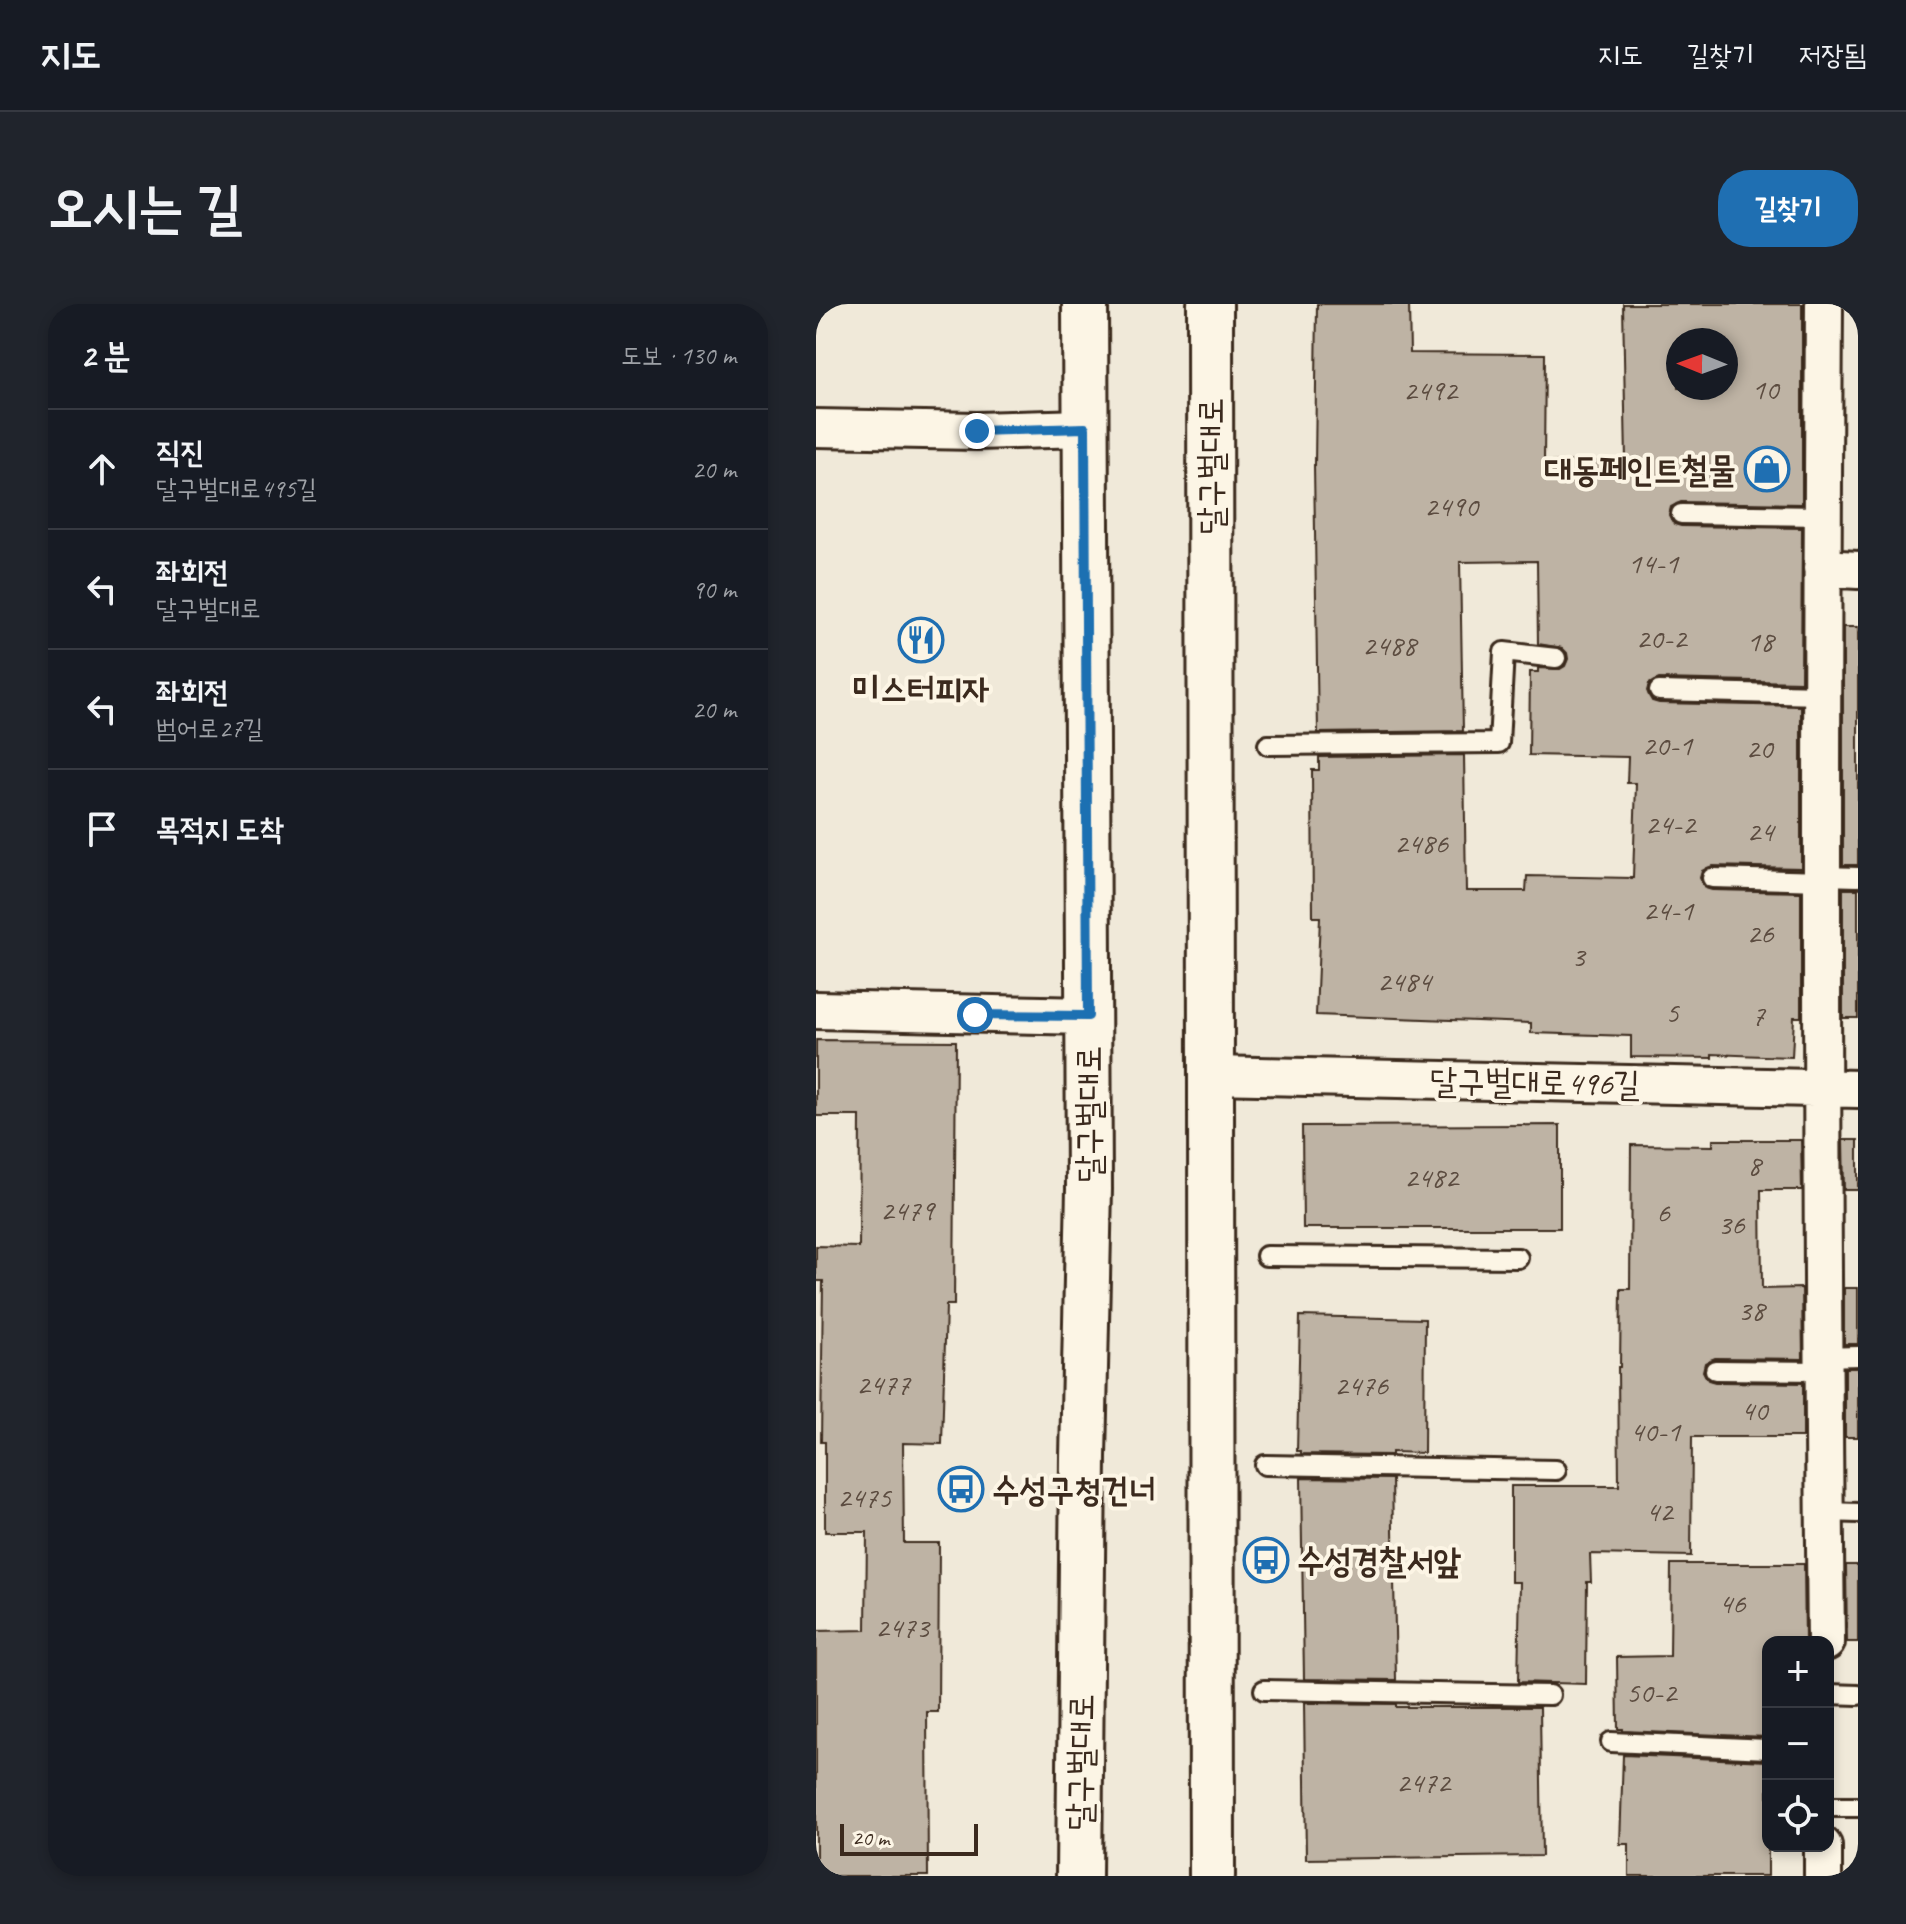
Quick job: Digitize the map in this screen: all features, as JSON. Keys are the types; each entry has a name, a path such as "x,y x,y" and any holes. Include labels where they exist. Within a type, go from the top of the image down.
{"main road":[{"name":"달구벌대로","path":"1079,1876 1089,1189 1085,304"},
{"name":"달구벌대로","path":"1210,304 1212,1876"}],"street":[{"path":"1824,304 1822,695 1835,878 1840,1089 1835,1361 1841,1512 1827,1636"},
{"path":"816,428 977,431 1085,428"},
{"path":"1822,568 1858,570"},
{"path":"816,1010 1088,1016"},
{"name":"달구벌대로496길","path":"1212,1075 1840,1089"},
{"path":"1823,1852 1823,1876"}],"lane":[{"path":"1681,514 1822,516"},
{"path":"1268,745 1499,743 1504,652 1556,658"},
{"path":"1659,691 1822,695"},
{"path":"1712,878 1835,878"},
{"path":"1266,1256 1518,1258"},
{"path":"1715,1370 1835,1361"},
{"path":"1265,1465 1556,1470"},
{"path":"1264,1690 1550,1695"},
{"path":"1834,1694 1858,1695"},
{"path":"1611,1742 1762,1749"},
{"path":"1834,1807 1858,1807"}],"building":[{"path":"1317,304 1409,304 1410,353 1545,354 1544,462 1626,461 1623,304 1802,304 1802,504 1681,502 1671,507 1669,515 1674,524 1681,526 1802,528 1801,682 1659,679 1649,684 1647,691 1652,701 1659,703 1801,706 1801,868 1712,866 1702,871 1700,878 1705,888 1712,890 1801,892 1801,1017 1794,1017 1792,1057 1712,1054 1712,1058 1631,1057 1631,1036 1531,1033 1531,1023 1316,1015 1320,917 1313,917 1312,770 1319,770 1319,757 1464,755 1466,891 1526,891 1527,876 1633,878 1636,783 1627,783 1628,757 1529,755 1530,672 1538,672 1538,668 1560,669 1568,659 1562,648 1538,644 1537,561 1460,562 1463,731 1318,733 1314,465"},
{"path":"1843,627 1858,627 1858,865 1843,865"},
{"path":"1843,889 1858,889 1858,1018 1843,1018"},
{"path":"816,1040 956,1041 954,1305 946,1305 942,1444 903,1443 904,1543 939,1543 938,1712 927,1712 928,1876 816,1876 816,1631 866,1630 867,1532 825,1532 825,1442 821,1442 823,1281 816,1281 816,1246 859,1247 860,1116 816,1116"},
{"path":"1560,1125 1560,1228 1303,1228 1302,1126"},
{"path":"1713,1140 1801,1140 1802,1190 1761,1190 1762,1289 1802,1288 1803,1359 1715,1358 1705,1363 1703,1371 1708,1380 1715,1382 1803,1383 1803,1437 1692,1437 1691,1556 1590,1554 1586,1684 1518,1682 1520,1582 1511,1582 1511,1486 1619,1486 1618,1367 1621,1289 1630,1289 1631,1145 1713,1146"},
{"path":"1843,1140 1858,1140 1858,1190 1844,1190"},
{"path":"1844,1288 1858,1288 1858,1344 1844,1344"},
{"path":"1300,1316 1425,1319 1424,1453 1301,1454 1297,1451"},
{"path":"1845,1368 1858,1368 1858,1437 1845,1437"},
{"path":"1301,1478 1392,1479 1396,1680 1304,1679"},
{"path":"1671,1564 1804,1564 1805,1636 1762,1636 1762,1737 1618,1729 1617,1657 1670,1656"},
{"path":"1846,1565 1858,1565 1858,1642 1847,1642"},
{"path":"1304,1703 1396,1704 1396,1707 1540,1707 1542,1856 1306,1859"},
{"path":"1623,1755 1762,1761 1762,1852 1768,1852 1768,1876 1629,1876 1629,1844 1620,1844"}],"place":[{"name":"대동페인트철물","path":"1767,469"},
{"name":"미스터피자","path":"921,640"},
{"name":"수성구청건너","path":"961,1489"},
{"name":"수성경찰서앞","path":"1266,1560"}],"route":[{"path":"975,1015 1088,1016 1085,428 977,431"}]}
